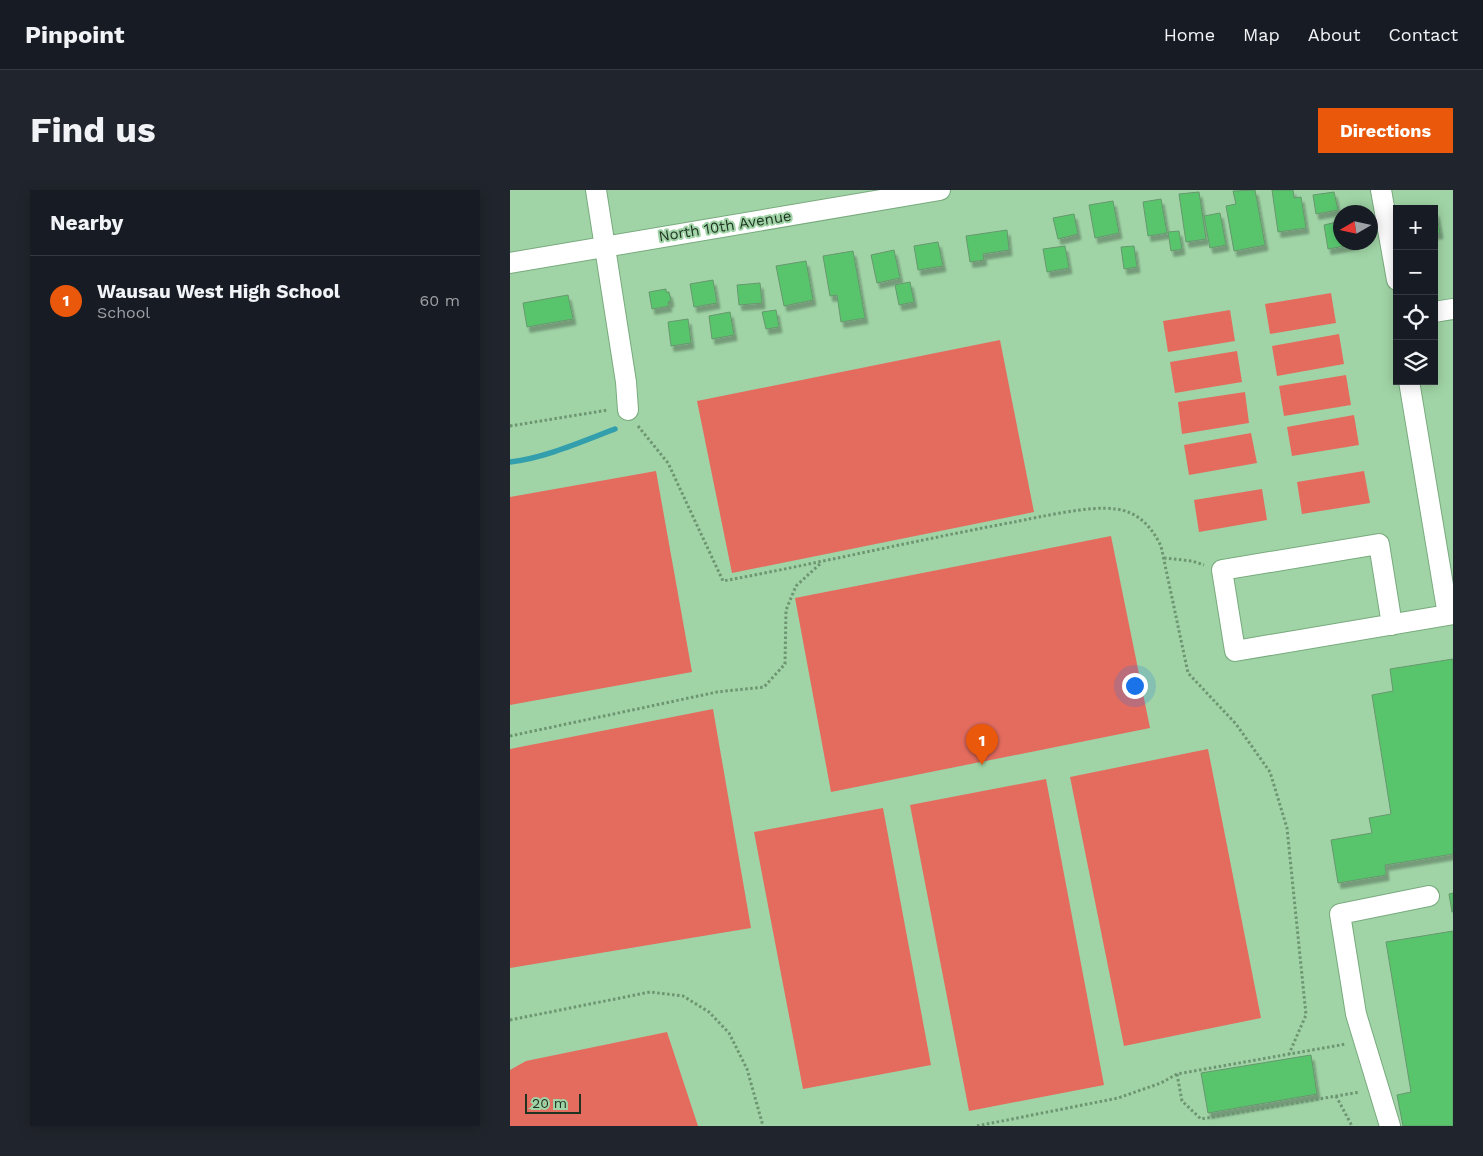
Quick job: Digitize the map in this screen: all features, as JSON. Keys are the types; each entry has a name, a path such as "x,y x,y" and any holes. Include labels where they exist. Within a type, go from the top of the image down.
{"street":[{"path":"596,190 626,382 628,410"},
{"name":"North 10th Avenue","path":"510,263 940,190"},
{"path":"1381,190 1393,258"},
{"path":"1438,311 1453,309"},
{"path":"1392,625 1379,544 1222,570 1235,651 1392,625 1451,615 1410,385"},
{"path":"1390,1126 1356,1014 1340,914 1429,896"}],"path":[{"path":"510,426 602,410 628,410 632,418 668,463 723,581 821,563 963,531 1069,513 1112,508 1134,514 1146,523 1156,536 1164,558 1188,673 1236,724 1270,772 1286,828 1306,1015 1289,1054"},
{"path":"1164,558 1192,561 1222,570"},
{"path":"510,736 716,692 764,687 785,664 786,610 796,586 821,563"},
{"path":"510,1020 650,992 683,996 709,1012 729,1033 747,1070 763,1126"},
{"path":"977,1126 1118,1098 1161,1083 1178,1074 1364,1040"},
{"path":"1178,1074 1182,1100 1202,1119 1378,1088"},
{"path":"1336,1096 1352,1126"}],"shaded area":[{"path":"1331,293 1336,323 1270,334 1265,304"},
{"path":"1230,310 1235,341 1168,352 1163,321"},
{"path":"1339,334 1344,364 1277,376 1272,346"},
{"path":"1000,340 1034,512 732,573 697,401"},
{"path":"1237,351 1242,382 1175,393 1170,362"},
{"path":"1346,375 1351,405 1284,416 1279,386"},
{"path":"1245,392 1249,423 1182,434 1178,402"},
{"path":"1354,415 1359,445 1292,456 1287,427"},
{"path":"1251,433 1257,463 1189,475 1184,445"},
{"path":"656,471 692,672 510,705 510,497"},
{"path":"1364,471 1370,503 1302,514 1297,482"},
{"path":"1262,489 1267,520 1199,532 1194,500"},
{"path":"1111,536 1150,728 831,792 795,598"},
{"path":"713,709 751,928 510,968 510,749"},
{"path":"1208,749 1261,1018 1124,1046 1070,777"},
{"path":"1046,779 1104,1085 969,1111 910,805"},
{"path":"883,808 931,1065 803,1089 754,832"},
{"path":"667,1032 698,1126 510,1126 510,1070 526,1061"}],"building":[{"path":"1255,190 1265,245 1234,251 1226,206 1236,204 1233,191"},
{"path":"1272,190 1293,190 1294,198 1301,197 1306,228 1278,232"},
{"path":"1199,192 1206,239 1186,242 1179,194"},
{"path":"1334,192 1337,205 1333,205 1333,211 1316,214 1313,195"},
{"path":"1161,199 1167,233 1148,236 1143,202"},
{"path":"1113,201 1119,233 1095,238 1089,205"},
{"path":"1220,213 1226,245 1210,248 1204,216"},
{"path":"1074,214 1078,234 1058,239 1053,218"},
{"path":"1333,223 1333,248 1328,249 1324,225"},
{"path":"1007,230 1009,250 983,254 984,260 970,262 966,236"},
{"path":"1179,231 1182,249 1171,251 1168,232"},
{"path":"938,242 943,266 918,270 914,246"},
{"path":"1065,246 1069,268 1047,272 1043,249"},
{"path":"1134,246 1137,267 1124,269 1121,247"},
{"path":"894,250 900,278 877,283 871,255"},
{"path":"853,251 865,318 841,322 837,295 830,296 823,256"},
{"path":"806,261 813,300 784,306 776,266"},
{"path":"713,280 717,303 694,307 690,284"},
{"path":"910,282 914,302 899,305 895,285"},
{"path":"760,283 762,303 739,305 737,285"},
{"path":"666,289 666,292 669,292 671,301 668,302 669,306 652,309 649,292"},
{"path":"568,295 573,319 527,327 523,303"},
{"path":"776,310 779,327 766,329 762,312"},
{"path":"730,312 734,335 712,339 709,316"},
{"path":"688,319 691,343 671,346 668,322"},
{"path":"1453,659 1453,854 1385,865 1386,875 1338,883 1331,840 1372,833 1369,818 1391,814 1372,695 1393,691 1390,669"},
{"path":"1453,893 1453,912 1452,912 1449,894"},
{"path":"1453,931 1453,1126 1403,1126 1397,1095 1411,1092 1386,942"},
{"path":"1311,1055 1317,1094 1208,1113 1201,1073"}],"waterway":[{"path":"510,462 550,453 615,429"}],"place":[{"name":"Wausau West High School","path":"982,765"}]}
